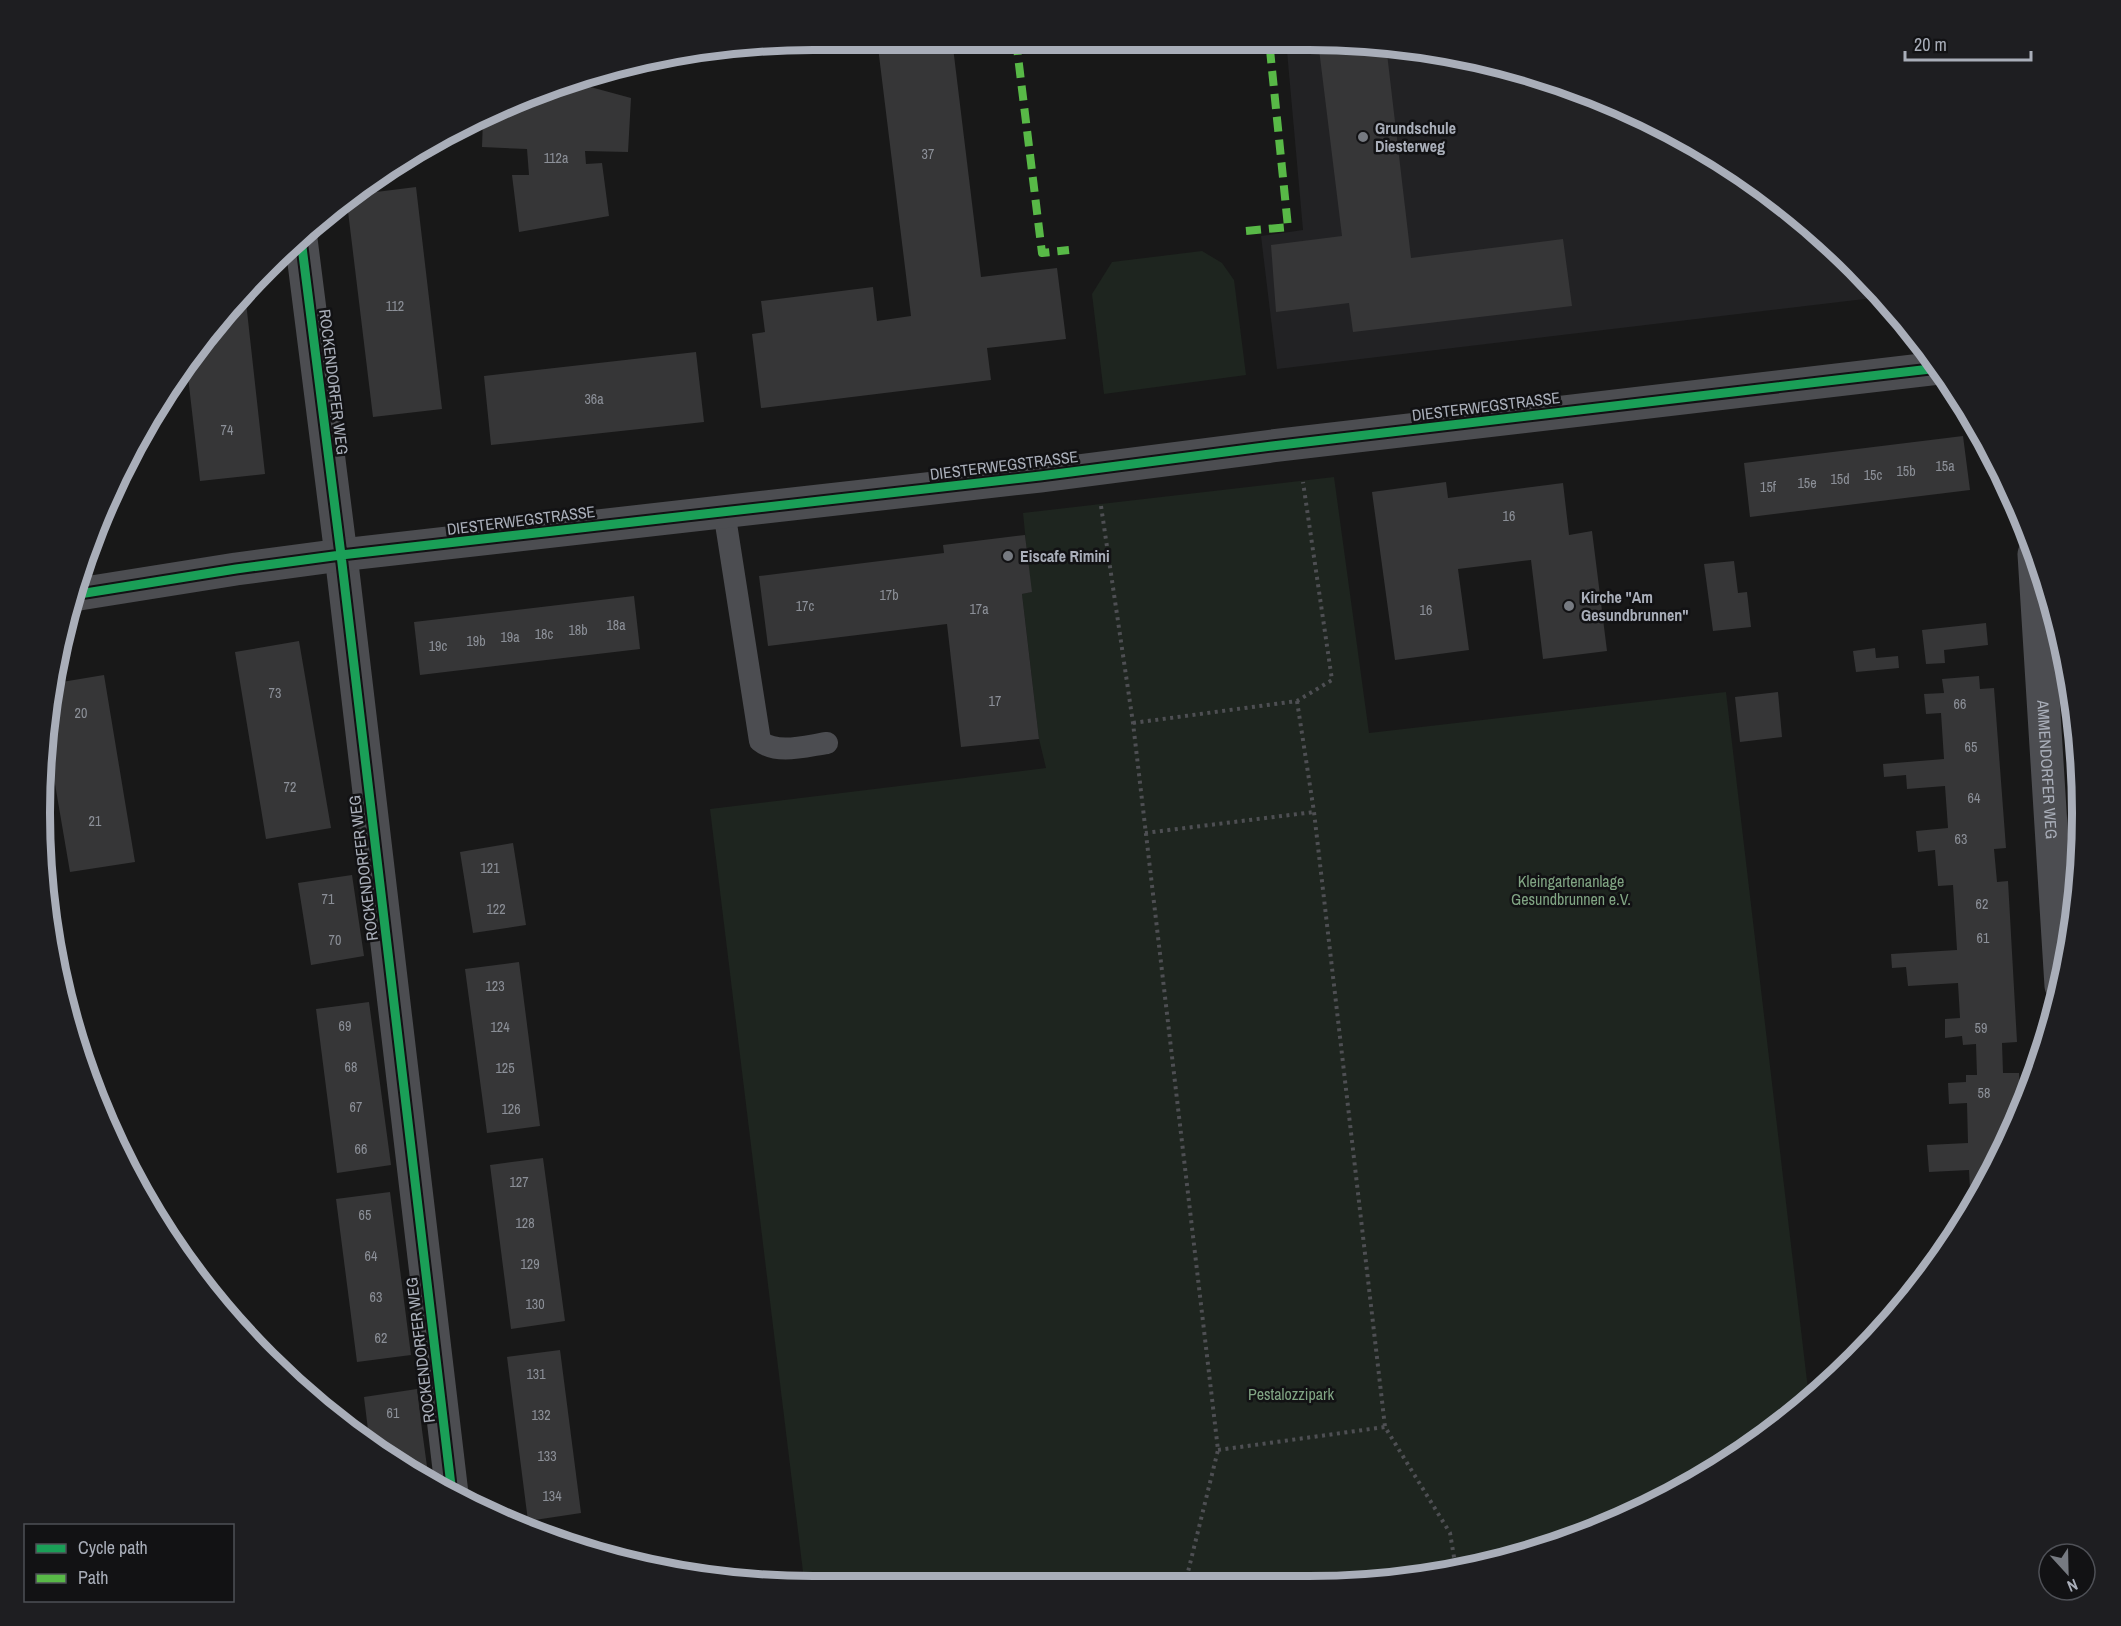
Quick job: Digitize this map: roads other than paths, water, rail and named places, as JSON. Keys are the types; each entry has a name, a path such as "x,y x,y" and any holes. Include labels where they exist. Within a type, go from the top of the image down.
{"street":[{"name":"ROCKENDORFER WEG","path":"302,246 341,555 451,1485"},
{"name":"DIESTERWEGSTRASSE","path":"82,593 341,555 1096,469 1297,443 1929,369"},
{"name":"AMMENDORFER WEG","path":"2036,584 2059,951"}],"lane":[{"path":"724,512 760,741 767,747 777,749 827,743"}],"place":[{"name":"Grundschule Diesterweg","path":"1363,137"},
{"name":"Eiscafe Rimini","path":"1008,556"},
{"name":"Kirche \"Am Gesundbrunnen\"","path":"1569,606"}],"park label":[{"name":"Kleingartenanlage Gesundbrunnen e.V.","path":"1571,890"},
{"name":"Pestalozzipark","path":"1291,1394"}]}
